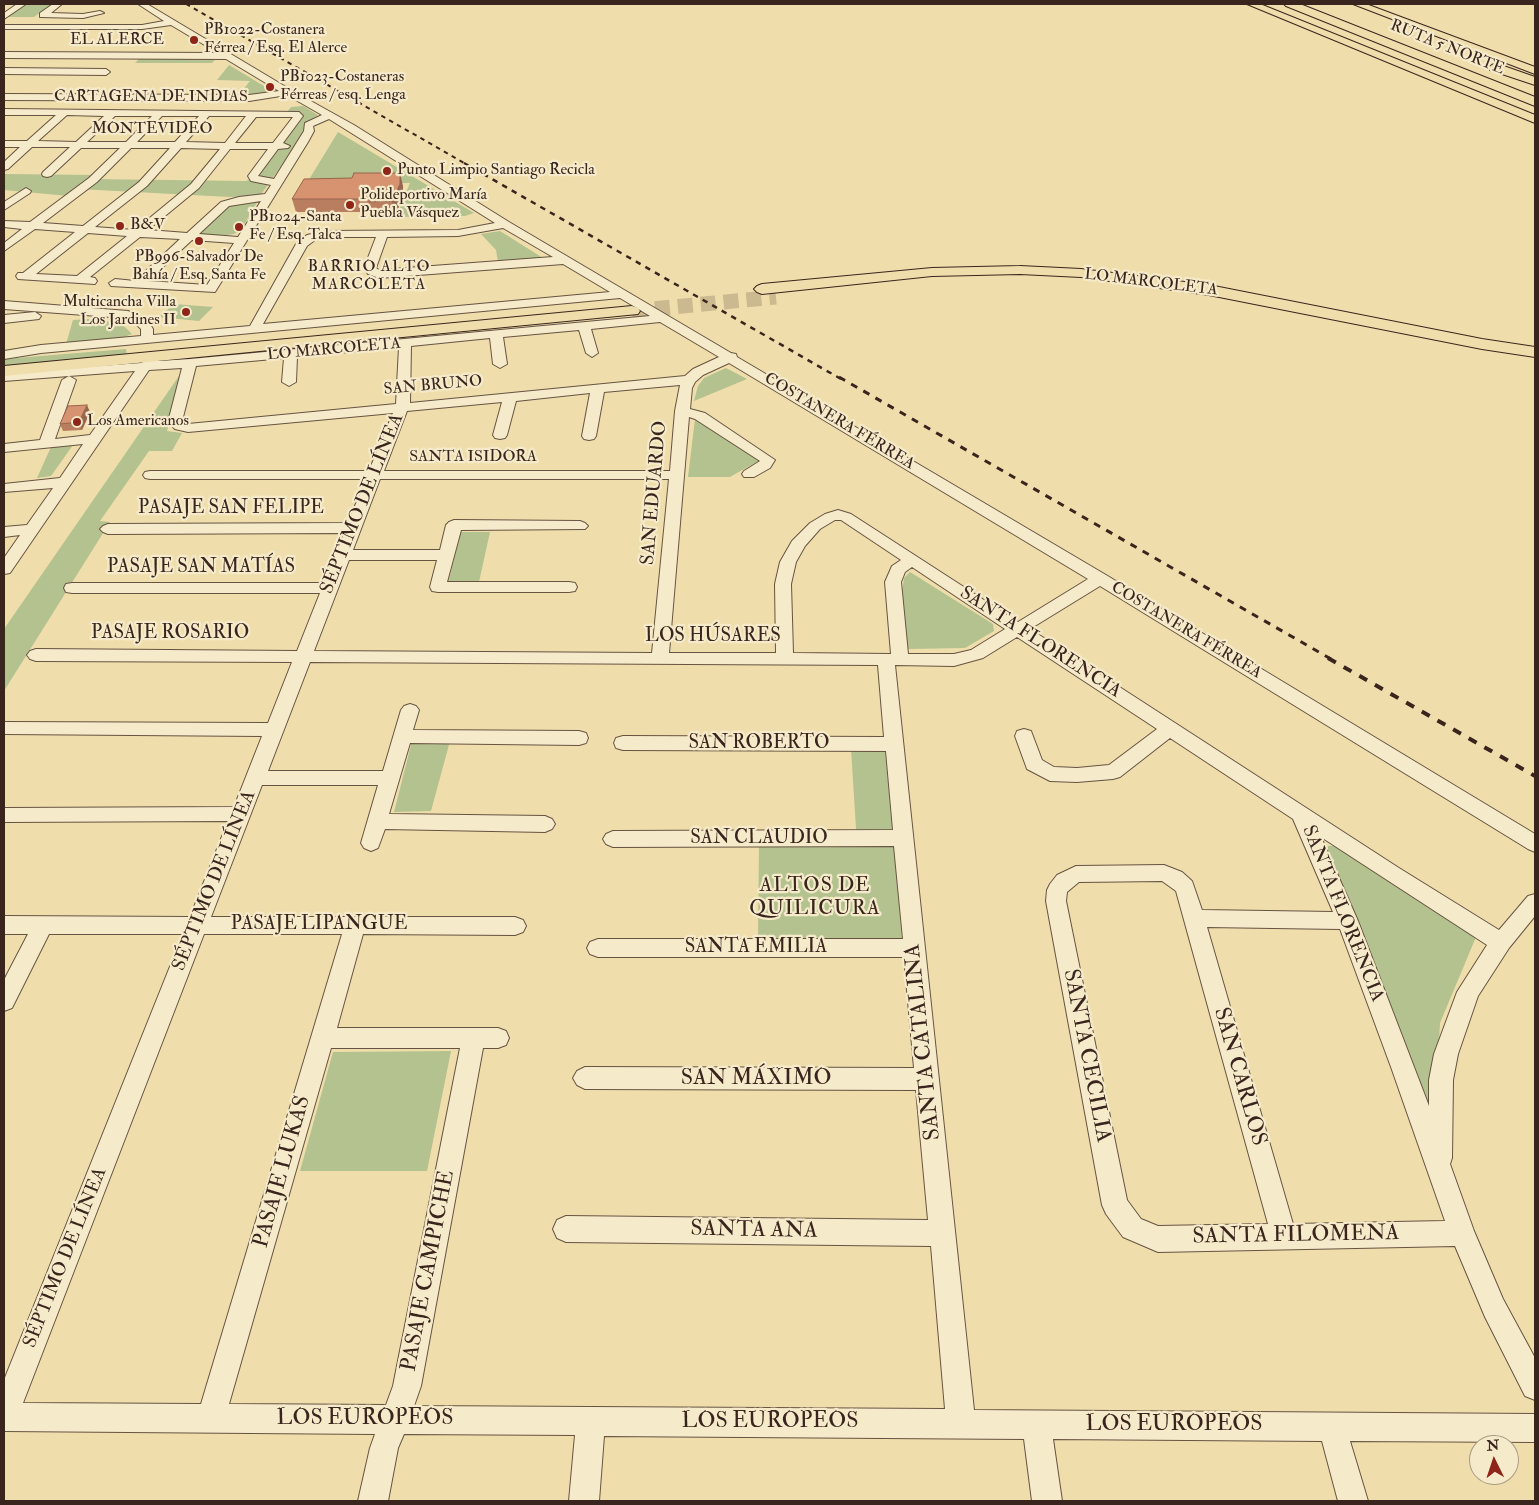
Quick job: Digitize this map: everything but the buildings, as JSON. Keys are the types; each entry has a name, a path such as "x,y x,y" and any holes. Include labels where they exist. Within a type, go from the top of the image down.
{"highway":[{"name":"RUTA 5 NORTE","path":"1290,4 1535,102"},
{"name":"RUTA 5 NORTE","path":"1319,4 1535,88"},
{"path":"1382,40 1456,78 1535,111"},
{"path":"1413,40 1432,47"},
{"path":"1450,53 1535,80"}],"main road":[{"path":"1252,4 1535,119"},
{"path":"1358,4 1535,71"},
{"name":"LO MARCOLETA","path":"769,293 932,272 990,270 1073,273 1193,287 1535,363"},
{"name":"LO MARCOLETA","path":"4,356 143,347 626,302"},
{"name":"LO MARCOLETA","path":"4,371 164,356 626,302"},
{"name":"LO MARCOLETA","path":"1428,339 1535,352"}],"street":[{"path":"4,17 22,4"},
{"path":"58,4 43,16 81,16 100,13"},
{"name":"COSTANERA FÉRREA","path":"142,4 172,22 182,38 230,56 340,121 564,260 626,302 664,318 1100,579 1535,844"},
{"path":"90,6 121,27"},
{"path":"4,27 147,27 172,22"},
{"path":"147,65 182,38"},
{"path":"4,70 35,44"},
{"path":"56,55 70,44"},
{"path":"91,56 104,44"},
{"path":"85,91 132,49"},
{"name":"EL ALERCE","path":"4,55 230,56"},
{"path":"181,65 190,56"},
{"path":"215,66 230,56"},
{"path":"4,70 106,72"},
{"path":"4,97 85,91 114,95 260,98 288,92"},
{"name":"CARTAGENA DE INDIAS","path":"4,112 297,114 276,146"},
{"path":"4,124 19,112"},
{"path":"4,167 65,112"},
{"path":"47,174 113,112"},
{"path":"4,248 93,180 160,113"},
{"path":"207,113 143,184 23,276 86,281 137,234 195,186 254,113"},
{"path":"115,282 211,289 222,274 227,261 240,240 301,146 309,131 307,127 329,115"},
{"path":"309,131 340,121"},
{"name":"MONTEVIDEO","path":"4,144 301,146"},
{"path":"276,146 253,177 277,183"},
{"path":"4,207 26,191"},
{"path":"138,284 225,204 239,200 268,197"},
{"path":"4,224 240,240"},
{"path":"254,329 304,241 326,234 458,233 505,224"},
{"path":"382,235 370,268 375,273 385,275 564,260"},
{"path":"198,288 227,261"},
{"name":"LO MARCOLETA","path":"4,356 34,350 254,329 626,302"},
{"path":"4,305 133,316 145,325 147,340"},
{"path":"4,319 38,316 57,310"},
{"name":"LO MARCOLETA","path":"4,377 292,354 664,318"},
{"path":"584,325 592,353"},
{"path":"496,334 500,364"},
{"name":"SÉPTIMO DE LÍNEA","path":"4,1416 402,406 405,390 405,343"},
{"path":"289,382 292,354"},
{"path":"4,569 145,366 164,356"},
{"path":"689,380 704,368 731,358"},
{"name":"SAN BRUNO","path":"190,363 175,422 180,426 193,428 402,406 689,380"},
{"path":"46,444 69,380"},
{"name":"SAN EDUARDO","path":"660,658 682,411 685,388 689,380"},
{"path":"589,436 598,388"},
{"path":"500,435 510,396"},
{"path":"682,411 700,416 768,460 766,465 749,474"},
{"path":"4,448 94,439"},
{"name":"SANTA ISIDORA","path":"150,475 676,475"},
{"path":"4,488 65,482"},
{"name":"SANTA FLORENCIA","path":"785,659 783,584 788,562 798,544 806,535 830,517 838,515 850,519 912,559 1302,815 1347,921 1462,1233 1494,1308 1535,1386"},
{"path":"569,587 438,587 454,526 580,526"},
{"path":"4,532 32,528"},
{"name":"PASAJE SAN FELIPE","path":"108,529 354,528"},
{"path":"344,555 446,555"},
{"path":"893,659 893,582 898,570 912,559"},
{"name":"LOS HÚSARES","path":"303,657 954,660 970,657 1100,579"},
{"name":"PASAJE SAN MATÍAS","path":"72,588 330,588"},
{"name":"PASAJE ROSARIO","path":"36,655 303,657"},
{"name":"SANTA CATALINA","path":"893,659 895,744 961,1424"},
{"path":"371,843 410,710"},
{"path":"4,728 274,730"},
{"path":"1024,736 1034,764 1050,774 1077,775 1112,772 1170,729"},
{"path":"403,736 580,738"},
{"name":"SAN ROBERTO","path":"623,743 895,744"},
{"path":"255,778 391,778"},
{"path":"4,815 241,814"},
{"path":"1302,815 1501,942"},
{"path":"379,821 545,824"},
{"name":"SAN CLAUDIO","path":"614,839 904,838"},
{"name":"SAN CARLOS","path":"1064,881 1076,874 1164,874 1175,878 1185,887 1284,1237"},
{"name":"SANTA CECILIA","path":"1064,881 1057,890 1056,901 1113,1196 1115,1205 1132,1228"},
{"path":"1440,1172 1441,1080 1446,1054 1468,992 1501,942 1535,902"},
{"path":"1194,918 1347,921"},
{"name":"PASAJE LIPANGUE","path":"4,925 515,926"},
{"path":"4,1002 43,925"},
{"name":"PASAJE LUKAS","path":"211,1418 354,926"},
{"name":"SANTA EMILIA","path":"598,948 914,948"},
{"name":"PASAJE CAMPICHE","path":"322,1038 485,1038 406,1386 384,1448 374,1501"},
{"name":"SAN MÁXIMO","path":"585,1078 927,1079"},
{"name":"SANTA FILOMENA","path":"1132,1228 1158,1239 1462,1233"},
{"name":"SANTA ANA","path":"566,1229 942,1233"},
{"name":"LOS EUROPEOS","path":"4,1416 1535,1428"},
{"path":"584,1501 591,1421"},
{"path":"1036,1424 1047,1501"},
{"path":"1332,1427 1353,1501"}],"green space":[{"path":"24,4 52,4 34,17 6,17"},
{"path":"140,58 216,59 212,63 135,63"},
{"path":"229,65 274,92 255,96 238,96 250,81 217,80"},
{"path":"303,106 318,115 307,122 298,142 260,196 230,197 78,189 68,196 4,190 4,174 95,175 92,179 246,181 257,176 301,114 287,112 291,107"},
{"path":"338,132 474,213 465,216 396,217 410,183 328,184 302,191"},
{"path":"259,199 241,230 234,234 221,236 200,234 231,202"},
{"path":"500,231 543,258 498,262 496,250 481,234"},
{"name":"Multicancha Villa Los Jardines II","path":"174,304 213,307 199,321 159,317"},
{"path":"88,319 121,323 132,334 119,339 66,344 73,320"},
{"path":"126,349 127,357 4,369 4,359"},
{"path":"726,368 747,379 694,401 698,386 704,378"},
{"path":"179,376 182,376 167,431 182,433 172,451 149,451 100,521 110,522 4,691 4,629"},
{"path":"695,419 760,460 730,477 688,477"},
{"path":"73,445 51,476 37,478 51,447"},
{"path":"461,532 490,532 479,582 448,583"},
{"path":"910,572 993,624 994,631 965,648 908,649 902,592 904,578"},
{"path":"412,741 450,741 431,811 394,812"},
{"path":"851,749 885,749 902,938 758,938 759,844 857,844"},
{"path":"1318,846 1338,846 1476,937 1440,1023 1434,1134"},
{"path":"451,1051 427,1171 300,1171 333,1052"}],"tunnel":[{"path":"632,311 776,297"}],"railway":[{"path":"186,4 466,164"},
{"path":"464,163 841,379"},
{"path":"839,377 1331,659"},
{"path":"1328,658 1535,776"}],"place":[{"name":"PB1022-Costanera Férrea / Esq. El Alerce","path":"194,40"},
{"name":"PB1023-Costaneras Férreas / esq. Lenga","path":"270,87"},
{"name":"Punto Limpio Santiago Recicla","path":"387,171"},
{"name":"Polideportivo María Puebla Vásquez","path":"350,205"},
{"name":"B&V","path":"120,226"},
{"name":"PB1024-Santa Fe / Esq. Talca","path":"239,227"},
{"name":"PB996-Salvador De Bahía / Esq. Santa Fe","path":"199,241"},
{"name":"Multicancha Villa Los Jardines II","path":"186,312"},
{"name":"Los Americanos","path":"77,422"}],"district":[{"name":"BARRIO ALTO MARCOLETA","path":"369,277"},
{"name":"ALTOS DE QUILICURA","path":"815,898"}]}
